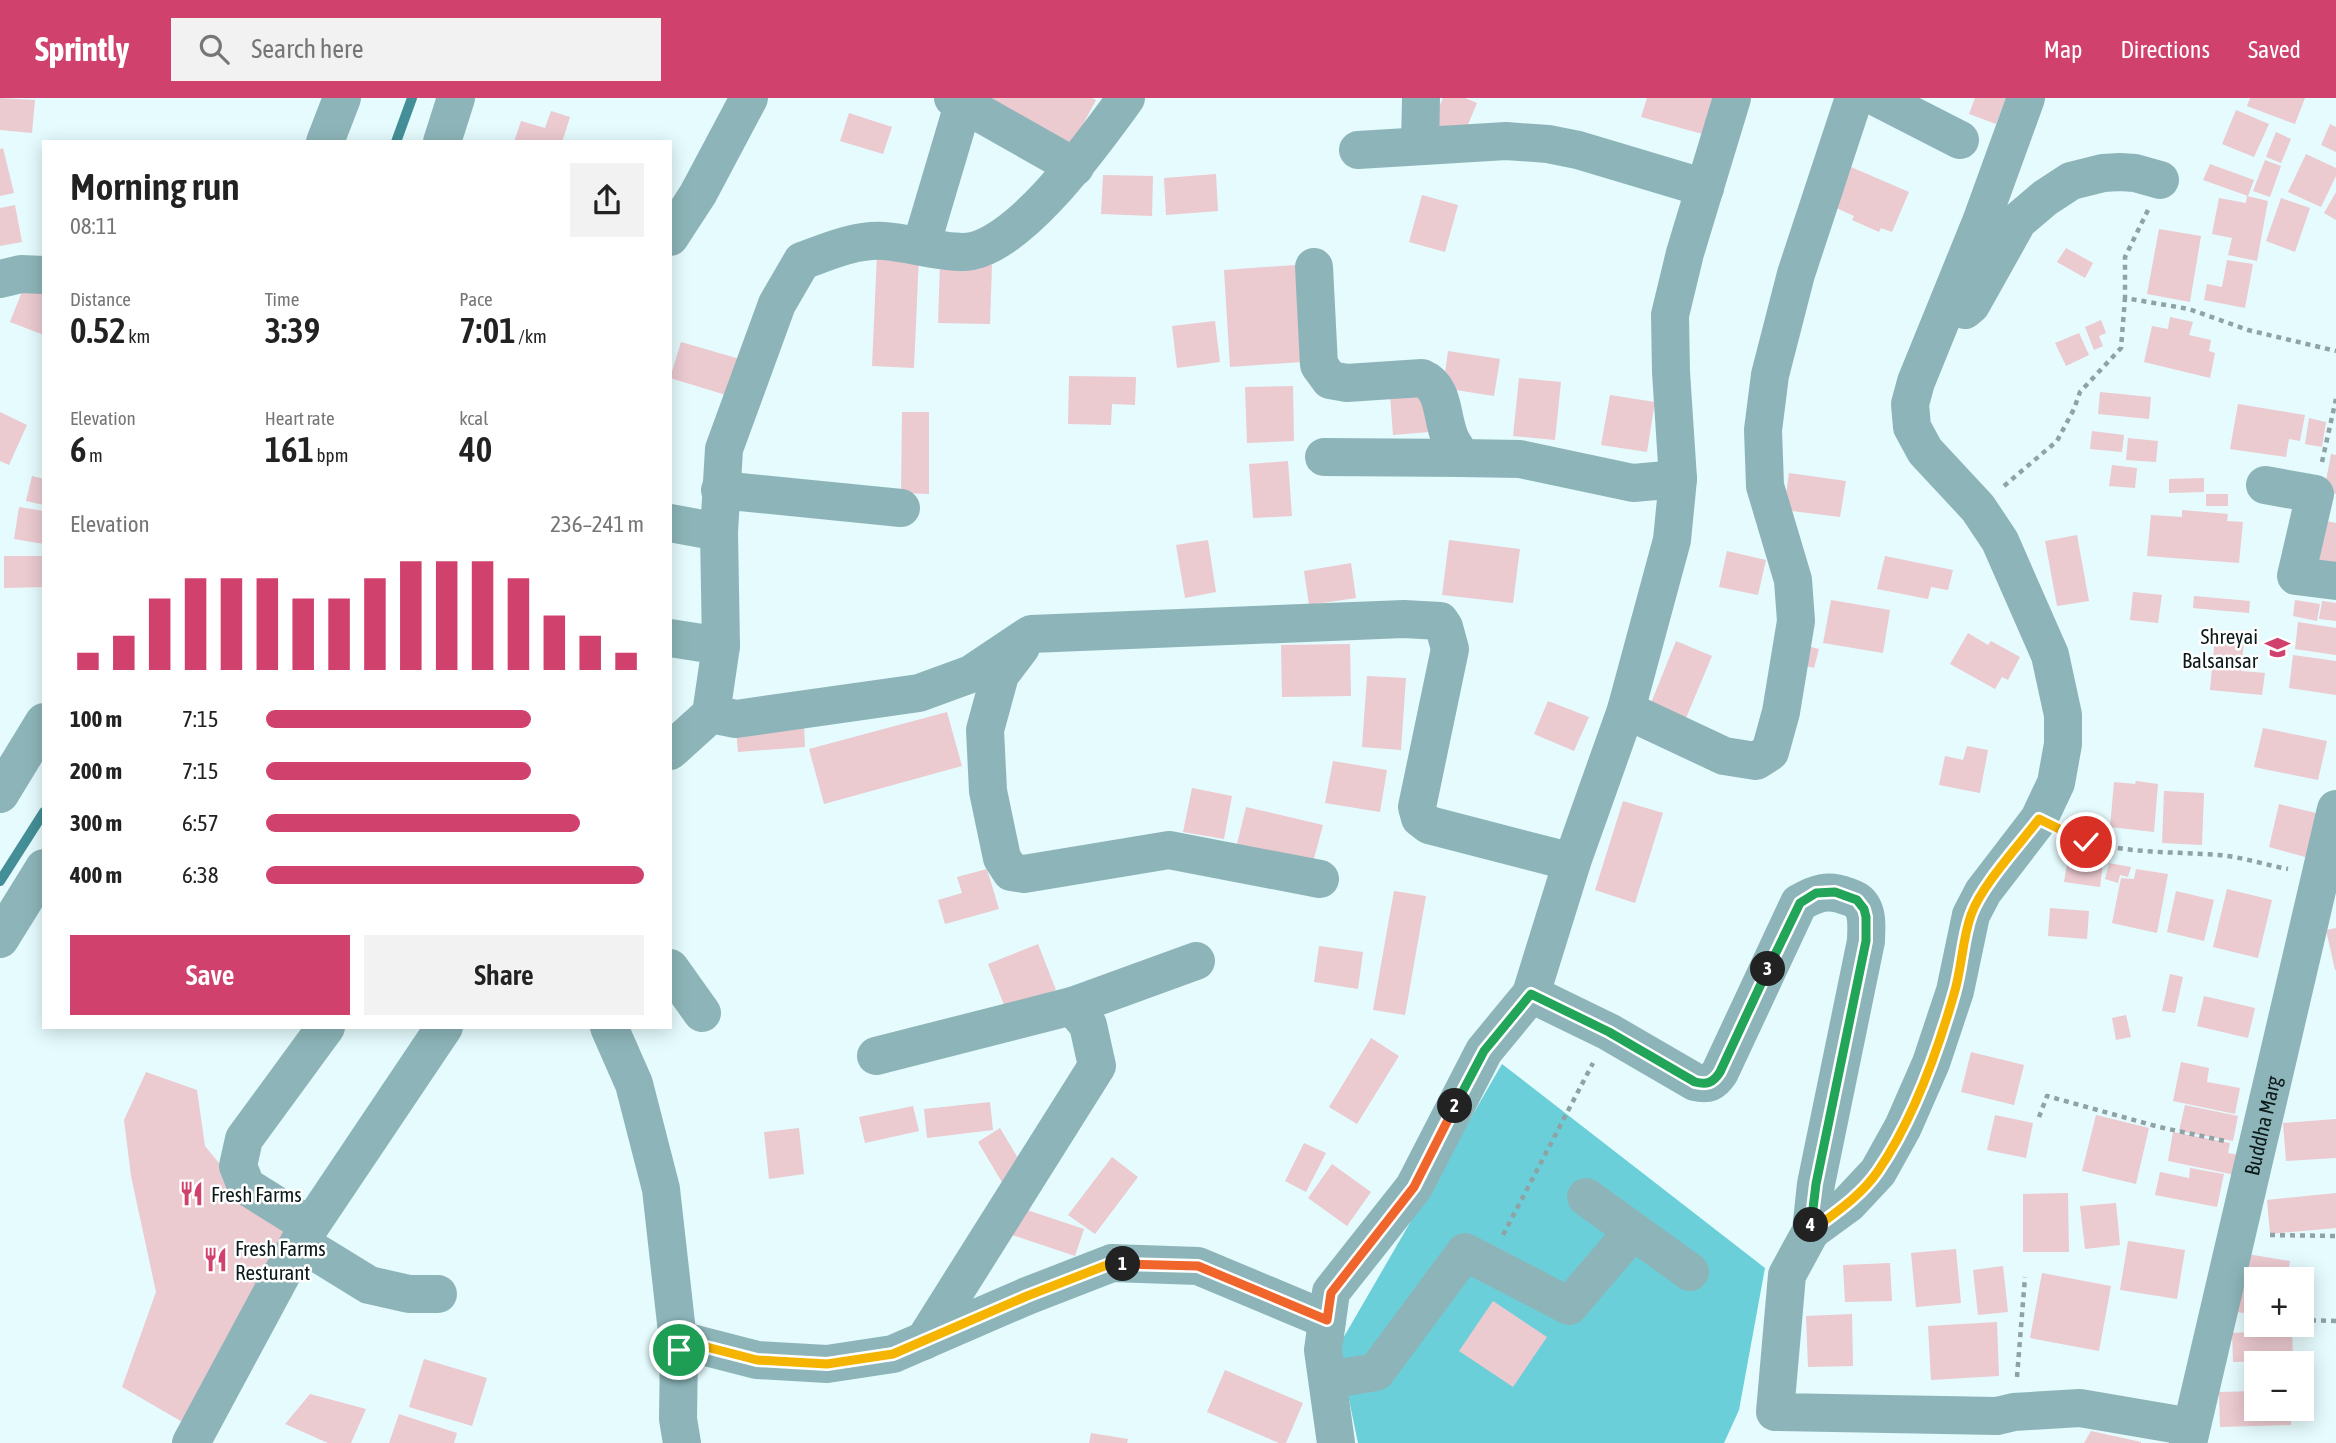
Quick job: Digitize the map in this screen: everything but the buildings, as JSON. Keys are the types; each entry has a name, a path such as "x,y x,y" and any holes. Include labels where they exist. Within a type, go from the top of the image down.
{"street":[{"path":"326,140 342,98"},
{"path":"443,140 456,98"},
{"path":"672,234 698,194 749,98"},
{"path":"672,749 710,714 721,646 719,532 724,449 777,304 802,261 843,246 881,240 965,252 989,247 1007,235 1074,167 1126,98"},
{"path":"1420,146 1421,98"},
{"path":"1336,1443 1323,1350 1331,1293 1414,1187 1484,1051 1531,994 1572,862 1626,710 1672,540 1678,478 1670,315 1732,98"},
{"path":"1626,710 1724,756 1756,761 1770,752 1781,712 1796,621 1793,580 1765,486 1763,430 1770,375 1796,274 1854,98"},
{"path":"1878,98 1960,141"},
{"path":"1811,1231 1848,1204 1878,1172 1903,1128 1931,1063 1955,991 1971,915 1983,892 2039,819 2056,783 2063,744 2063,715 2050,655 2000,541 1978,508 1925,451 1913,427 1910,404 1916,382 1944,316 2026,98"},
{"path":"921,246 960,100 1074,167"},
{"path":"1358,150 1506,141 1548,144 1578,150 1705,188"},
{"path":"1944,316 1959,315 1970,305 2018,221 2071,181 2120,172 2160,180"},
{"path":"1314,267 1319,365 1330,380 1347,383 1422,378 1430,382 1439,396 1450,437 1462,458"},
{"path":"0,279 21,274 42,275"},
{"path":"1324,457 1520,459 1633,483 1678,478"},
{"path":"2265,485 2315,494 2296,576 2336,582"},
{"path":"720,490 901,508"},
{"path":"672,523 719,532"},
{"path":"710,714 736,719 919,693 971,674 1031,634 1404,619 1440,621 1450,649 1417,807 1420,818 1429,825 1572,862"},
{"path":"1031,634 1000,675 985,730 988,792 1002,858 1011,872 1024,874 1169,850 1320,879"},
{"path":"672,638 721,646"},
{"path":"0,794 42,725"},
{"name":"Buddha Marg","path":"2189,1435 2257,1147 2323,893 2336,809"},
{"path":"0,939 42,871"},
{"path":"1531,994 1609,1032 1695,1082 1706,1084 1715,1080 1800,903 1816,893 1835,892 1857,900 1866,917 1866,941 1816,1184 1811,1231 1787,1275 1775,1412 1997,1416 2014,1412 2080,1408 2189,1435"},
{"path":"876,1056 1072,1006 1195,961"},
{"path":"672,971 702,1013"},
{"path":"924,1341 1097,1066 1088,1025 1072,1006"},
{"path":"325,1029 244,1139 238,1166 246,1186 369,1285 409,1294 438,1294"},
{"path":"191,1443 305,1234 443,1029"},
{"path":"610,1029 634,1084 661,1189 679,1350 678,1419 682,1443"},
{"path":"1586,1197 1690,1272"},
{"path":"1328,1380 1376,1372 1465,1252 1569,1306 1633,1231"},
{"path":"679,1350 691,1343 757,1360 827,1364 893,1354 1027,1296 1112,1263 1198,1266 1327,1320"}],"path":[{"path":"1978,508 2057,441 2080,393 2120,348 2126,298 2125,257 2146,216 2160,180"},
{"path":"2126,298 2189,309 2248,330 2336,351"},
{"path":"2315,494 2336,399"},
{"path":"2039,819 2086,842 2143,851 2222,855 2323,893"},
{"path":"1488,1264 1609,1032"},
{"path":"2039,1117 2047,1096 2158,1127 2257,1147"},
{"path":"2237,1235 2336,1236"},
{"path":"2014,1412 2025,1277"},
{"path":"2314,1320 2336,1321"}],"shaded area":[{"path":"1502,1064 1765,1268 1739,1410 1724,1443 1358,1443 1338,1347"}],"waterway":[{"path":"397,140 412,98"},
{"path":"0,881 42,815"}],"place":[{"name":"Shreyai Balsansar","path":"2278,648"},
{"name":"Fresh Farms","path":"191,1194"},
{"name":"Fresh Farms Resturant","path":"215,1260"}],"route":[{"path":"679,1350 691,1343 757,1360 827,1364 893,1354 1027,1296 1112,1263 1198,1266 1327,1320 1331,1293 1414,1187 1484,1051 1531,994 1609,1032 1695,1082 1706,1084 1715,1080 1720,1072 1800,903 1816,893 1835,892 1857,900 1864,909 1866,941 1816,1184 1811,1231 1848,1204 1878,1172 1903,1128 1931,1063 1955,991 1971,915 1983,892 2039,819 2086,842"}]}
